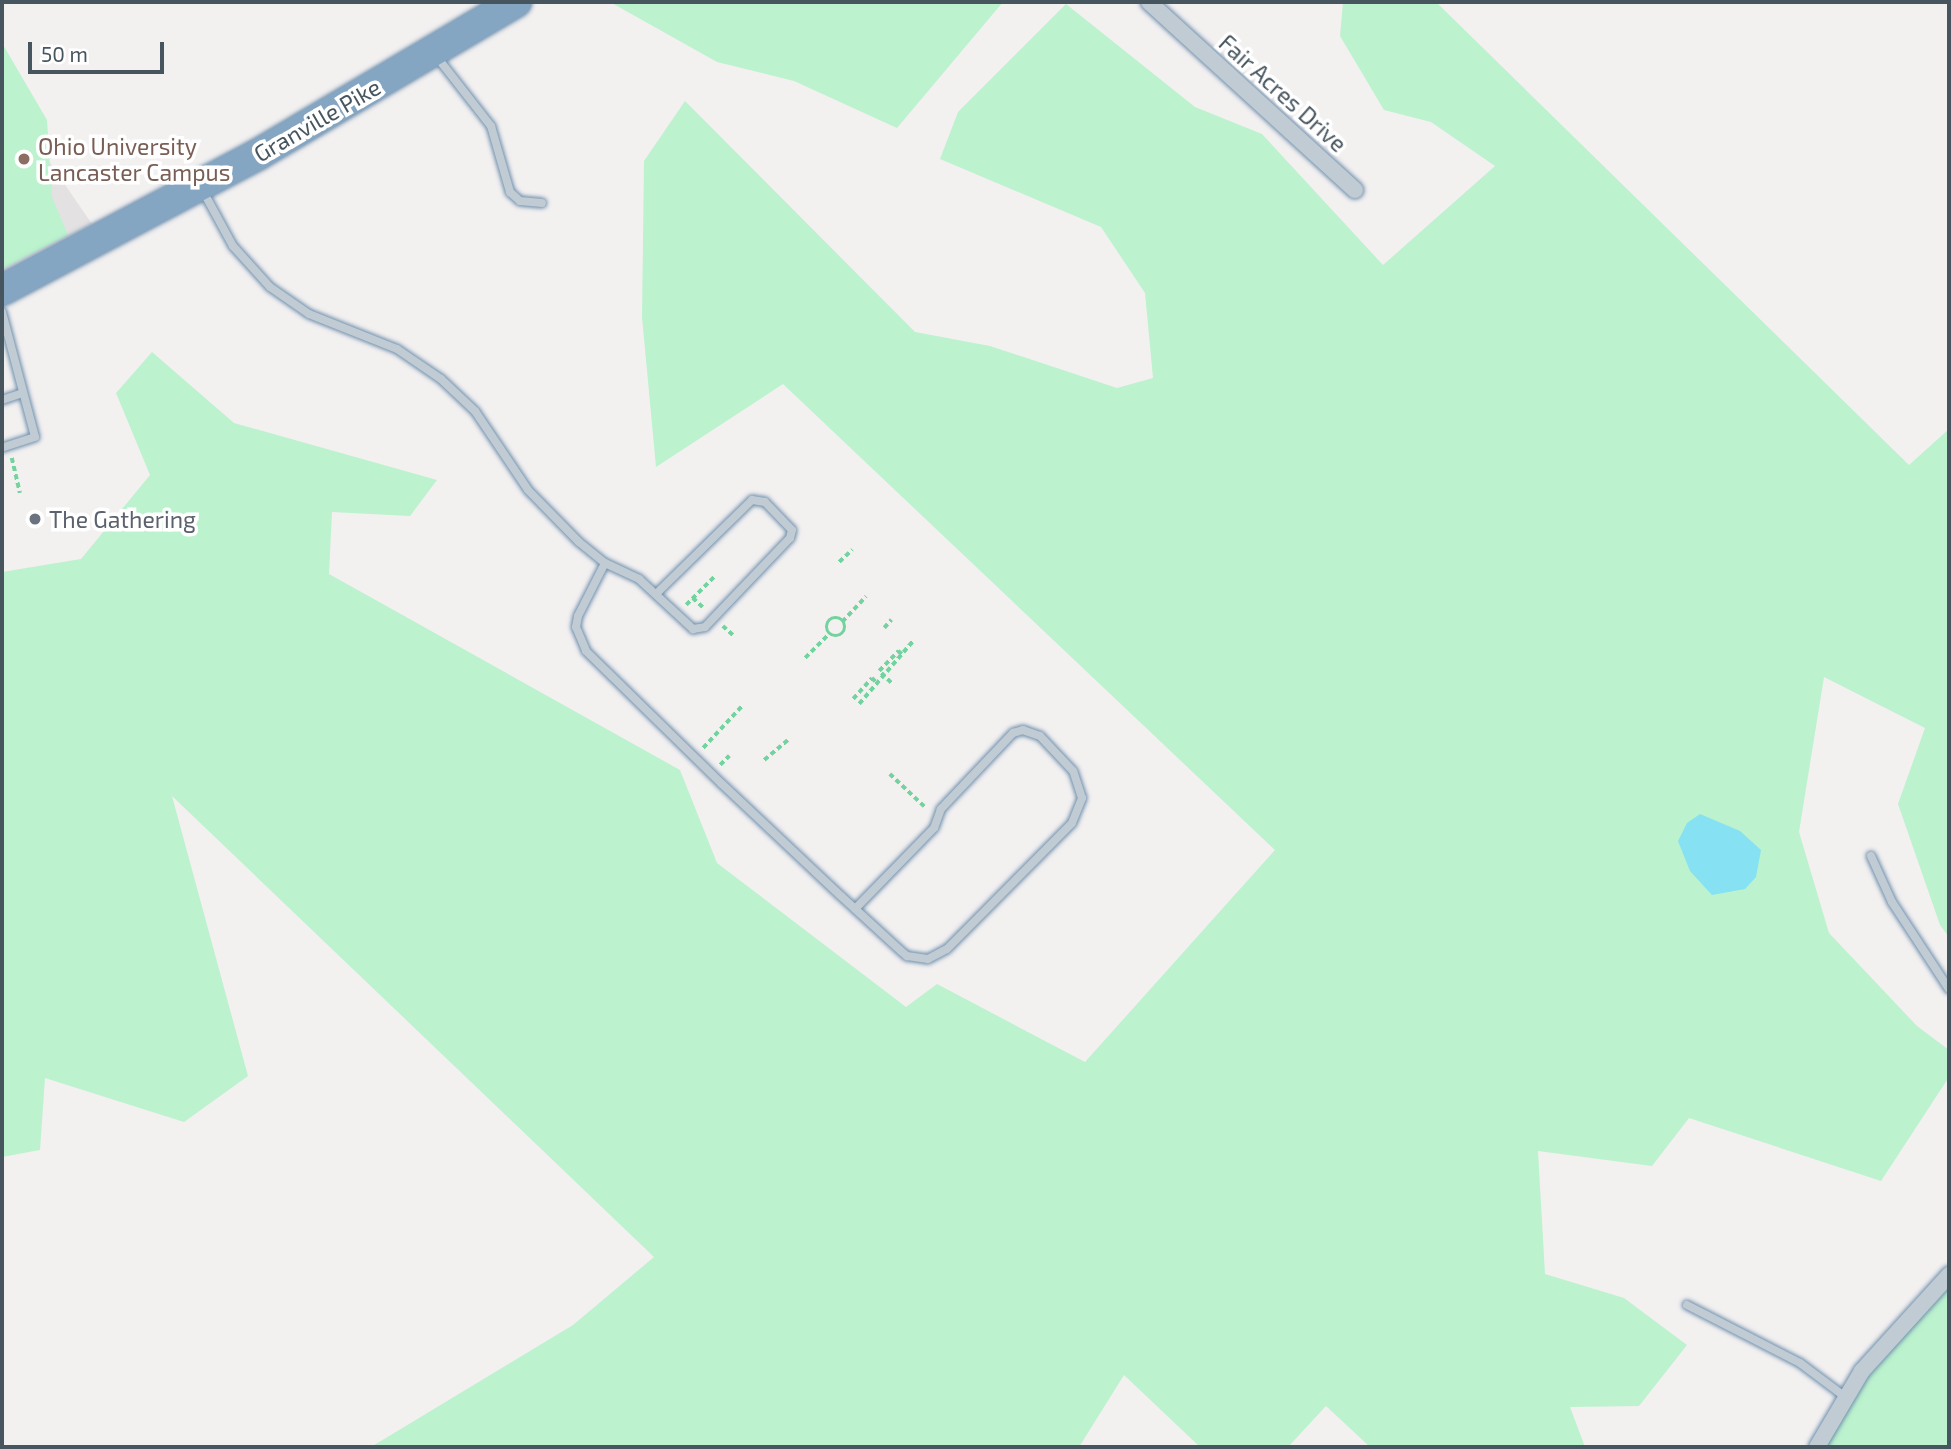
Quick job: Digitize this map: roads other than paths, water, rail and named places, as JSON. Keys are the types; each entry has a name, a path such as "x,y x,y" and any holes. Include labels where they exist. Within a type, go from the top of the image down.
{"highway":[{"name":"Granville Pike","path":"2,290 200,186 516,2"}],"street":[{"name":"Fair Acres Drive","path":"1149,2 1355,190"},
{"path":"1817,1447 1844,1396 1949,1275"}],"lane":[{"path":"433,52 491,126 510,192 528,204 542,203"},
{"path":"200,186 233,246 254,273 309,314 397,349 441,379 475,411 528,490 605,563 631,574 693,629 702,629 790,538 790,525 765,502 752,500 656,594"},
{"path":"2,312 35,437 5,447"},
{"path":"2,400 22,393"},
{"path":"605,563 578,616 576,627 586,650 855,909 907,956 922,960 942,954 1076,818 1082,791 1073,771 1040,736 1023,730 1013,733 941,809 934,828 855,909"},
{"path":"1871,856 1892,902 1949,989"},
{"path":"1687,1306 1800,1363 1844,1396"}],"water":[{"path":"1700,814 1740,831 1761,850 1756,877 1745,889 1712,895 1690,871 1678,841 1687,823"}],"place":[{"name":"Ohio University Lancaster Campus","path":"24,159"},
{"name":"The Gathering","path":"35,519"}]}
